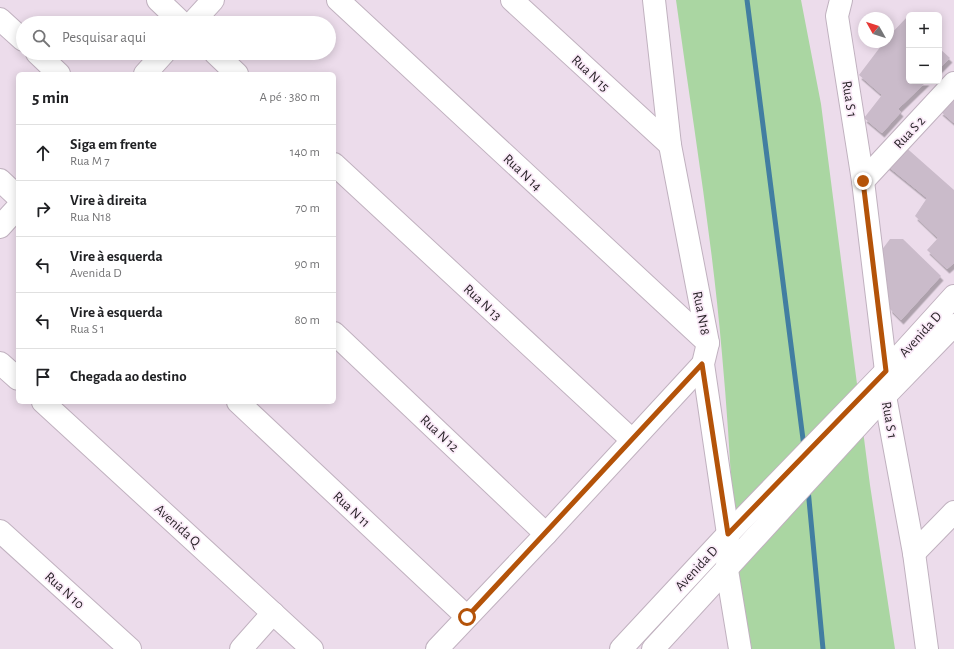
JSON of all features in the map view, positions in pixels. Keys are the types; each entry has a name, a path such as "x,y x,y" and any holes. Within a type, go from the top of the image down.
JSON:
{"street":[{"path":"158,0 175,16"},
{"path":"198,16 213,0"},
{"name":"Rua N 14","path":"338,0 708,343"},
{"name":"Rua N 15","path":"512,0 670,146"},
{"name":"Rua N18","path":"654,0 670,146 708,343 702,364 728,534 727,570 740,649"},
{"name":"Rua S 1","path":"841,0 837,16 863,181 886,371 886,396 914,553 927,649"},
{"path":"0,19 16,34"},
{"path":"44,60 57,72"},
{"path":"147,72 158,60"},
{"path":"222,60 235,72"},
{"name":"Rua S 2","path":"863,181 954,83"},
{"name":"Rua N 13","path":"336,166 632,440"},
{"path":"0,180 16,195"},
{"path":"0,227 16,209"},
{"name":"Avenida D","path":"653,649 727,570 802,472 886,371 954,296"},
{"name":"Avenida D","path":"621,649 728,534 802,472 886,396 954,325"},
{"name":"Rua N 12","path":"336,335 546,534"},
{"path":"0,363 16,377"},
{"path":"437,649 546,534 702,364"},
{"name":"Avenida Q","path":"45,404 312,649"},
{"name":"Rua N 11","path":"240,404 467,617"},
{"path":"914,553 954,512"},
{"name":"Rua N 10","path":"0,531 130,649"},
{"path":"241,649 273,613"}],"green space":[{"path":"676,0 801,0 821,104 870,485 895,649 738,649 730,465 718,310"}],"building":[{"path":"906,18 906,84 924,84 898,109 901,112 882,133 864,118 882,95 859,75 879,48 894,48 894,31"},
{"path":"942,51 950,58 942,66"},
{"path":"954,99 954,123 940,111"},
{"path":"902,144 954,190 954,263 947,269 927,250 938,238 915,216 927,198 885,164"},
{"path":"890,239 903,239 941,276 901,320 890,309 881,251"}],"waterway":[{"path":"747,0 804,447"},
{"path":"808,489 823,649"}],"route":[{"path":"467,617 546,534 702,364 728,534 804,453 886,371 863,181"}]}
